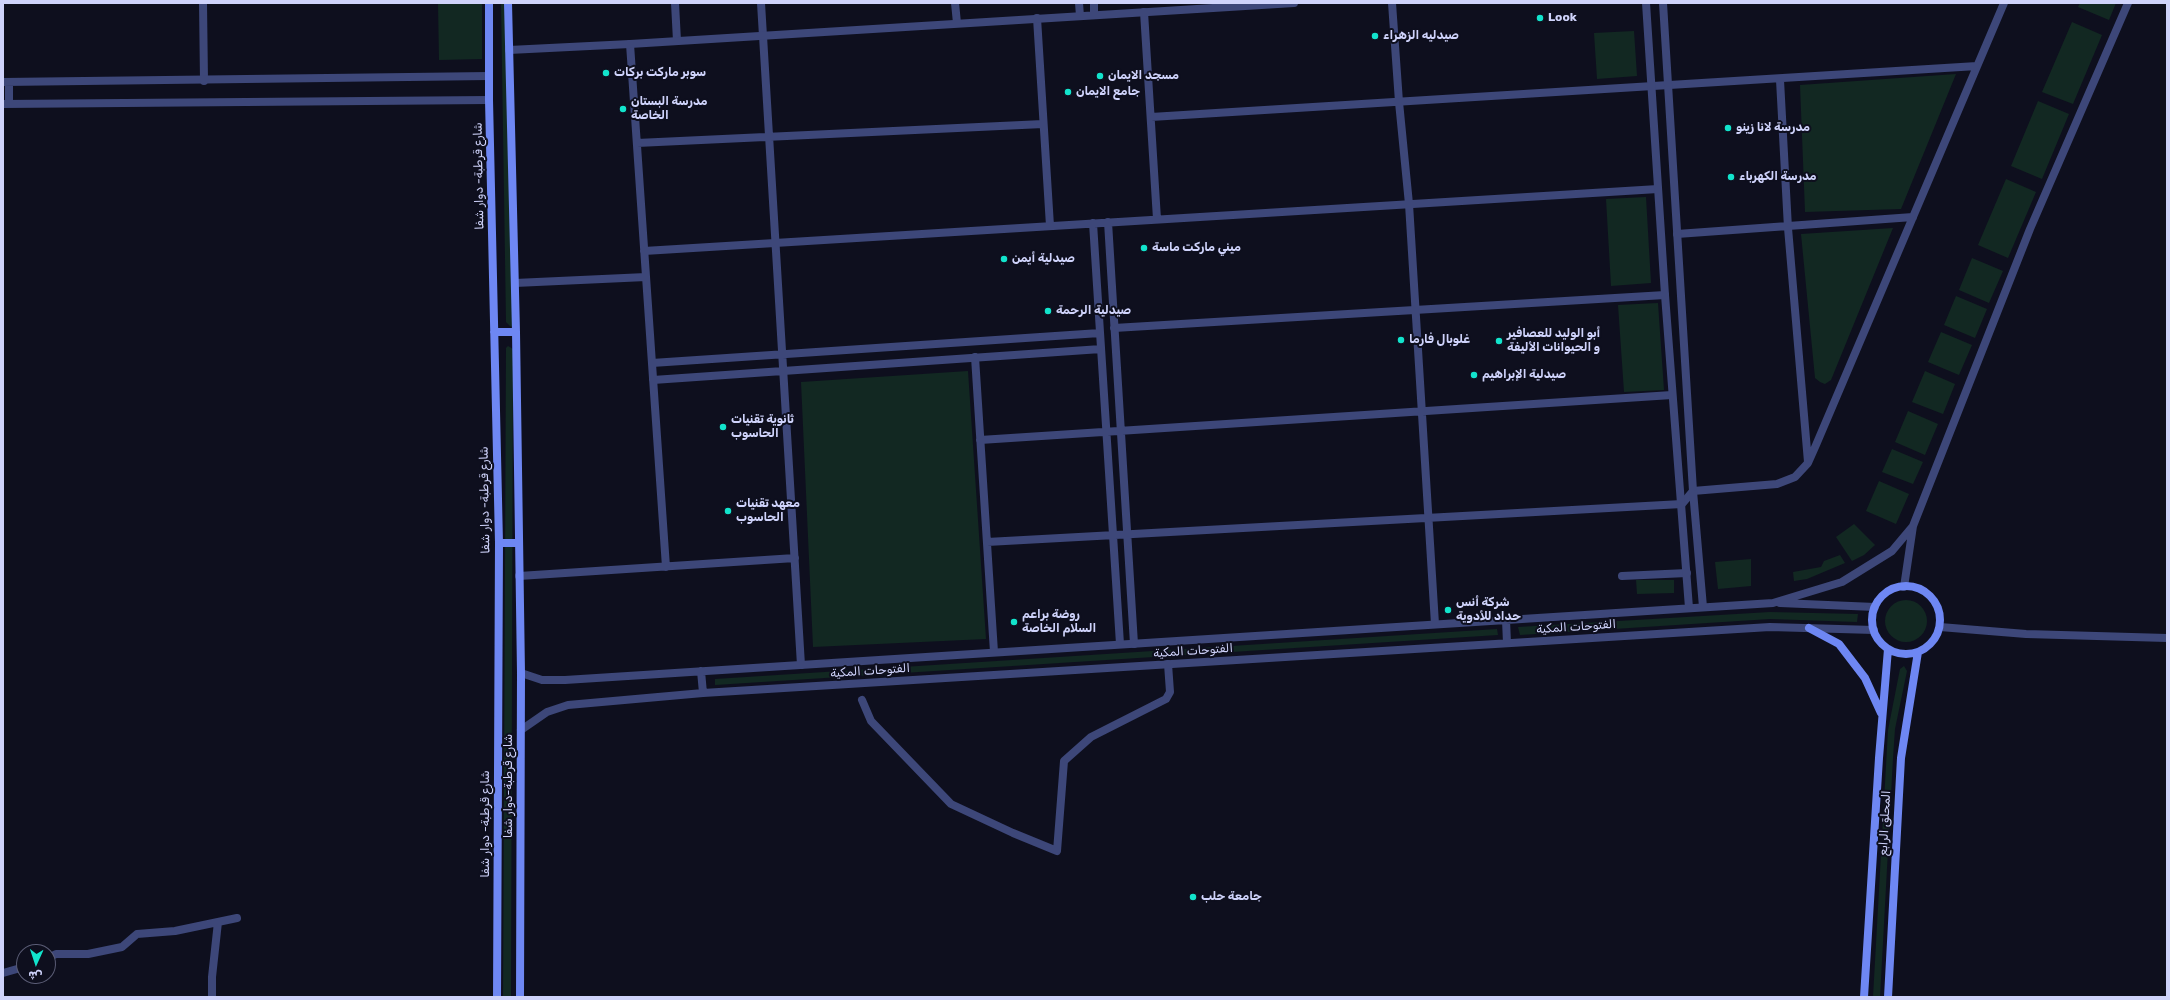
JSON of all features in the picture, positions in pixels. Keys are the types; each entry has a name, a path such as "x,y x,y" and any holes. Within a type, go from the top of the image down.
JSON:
{"main road":[{"name":"شارع قرطبة- دوار شفا","path":"489,3 489,100 499,543 497,997"},
{"name":"شارع قرطبة-دوار شفا","path":"508,3 516,332 521,673 520,997"},
{"path":"494,332 516,332"},
{"path":"499,543 518,543"},
{"path":"1913,587 1924,591 1935,602 1940,613 1940,627 1933,642 1918,652 1907,654 1888,649 1879,641 1874,630 1872,619 1879,599 1897,588 1904,588 1913,587"},
{"path":"1809,628 1839,644 1864,678 1882,714"},
{"path":"1864,997 1882,714 1888,649"},
{"name":"المحلق الرابع","path":"1888,997 1901,758 1918,652"}],"street":[{"path":"203,3 204,81"},
{"path":"675,3 677,41"},
{"path":"761,3 801,665"},
{"path":"956,3 957,23"},
{"path":"1079,3 1080,16"},
{"path":"1094,3 1094,15"},
{"path":"509,50 630,44 1144,12 1216,5 1294,3"},
{"path":"1392,3 1399,102 1409,204 1435,624"},
{"path":"1646,3 1672,395 1682,504 1689,608"},
{"path":"1663,3 1693,491 1703,607"},
{"path":"987,542 1682,504 1693,491 1777,484 1795,477 1808,463 2004,3"},
{"path":"1904,588 1913,526 2030,229 2128,3"},
{"path":"1144,12 1157,219"},
{"path":"1037,18 1050,226"},
{"path":"630,44 666,567"},
{"path":"1151,117 1667,84 1780,80 1978,66"},
{"path":"489,76 204,81 6,82 6,104 489,100"},
{"path":"1780,80 1788,228 1808,463"},
{"path":"637,143 1043,124"},
{"path":"644,251 1658,190"},
{"path":"1678,234 1788,228 1913,217"},
{"path":"1108,222 1134,644"},
{"path":"1093,223 1120,644"},
{"path":"515,283 646,277"},
{"path":"1114,328 1665,295"},
{"path":"652,363 1100,333"},
{"path":"653,380 1101,349"},
{"path":"975,357 994,652"},
{"path":"980,440 1672,395"},
{"path":"1773,603 1842,582 1892,551 1913,526"},
{"path":"519,576 795,558"},
{"path":"1622,576 1687,573"},
{"path":"521,673 542,680 557,681 1773,603 1875,607"},
{"path":"1506,620 1507,643"},
{"name":"الفتوحات المكية","path":"521,730 547,712 568,705 703,693 1770,627 1874,630"},
{"path":"1940,627 2026,634 2167,638"},
{"path":"862,700 871,721 950,804 1013,833 1057,851 1064,761 1091,737 1166,699 1170,692 1168,664"},
{"path":"701,671 703,693"},
{"path":"56,954 95,953 122,947 137,934 175,931 237,918"},
{"path":"212,997 212,977 218,922"},
{"path":"3,973 16,970"}],"green space":[{"path":"438,3 482,3 482,59 439,60"},
{"path":"501,3 509,3 514,322 511,327 506,322"},
{"path":"2080,3 2116,3 2109,20 2078,7"},
{"path":"2072,22 2102,35 2073,104 2042,92"},
{"path":"1634,31 1637,76 1597,79 1594,33"},
{"path":"1956,74 1901,209 1805,212 1800,85"},
{"path":"2038,101 2069,114 2042,179 2011,166"},
{"path":"2006,179 2036,192 2008,258 1978,245"},
{"path":"1646,197 1651,283 1611,286 1606,199"},
{"path":"1893,228 1831,380 1825,384 1820,382 1815,378 1801,234"},
{"path":"1972,258 2003,271 1989,303 1959,290"},
{"path":"1956,296 1987,309 1975,338 1944,325"},
{"path":"1658,303 1664,390 1624,392 1618,305"},
{"path":"1941,332 1972,345 1959,375 1928,362"},
{"path":"508,346 513,349 511,997 503,997 506,348"},
{"path":"968,371 986,639 813,647 801,382"},
{"path":"1925,371 1955,384 1943,414 1912,402"},
{"path":"1908,411 1938,424 1925,455 1895,442"},
{"path":"1892,449 1923,462 1913,484 1882,472"},
{"path":"1879,481 1909,494 1896,524 1866,511"},
{"path":"1854,524 1875,545 1864,555 1852,561 1836,537"},
{"path":"1840,555 1845,563 1807,579 1794,581 1793,572 1821,567 1824,561"},
{"path":"1751,559 1751,586 1718,589 1715,562"},
{"path":"1636,580 1674,580 1674,593 1637,594"},
{"path":"1906,600 1921,606 1927,621 1921,636 1906,642 1891,636 1885,621 1891,606"},
{"path":"1770,612 1858,614 1857,622 1770,619 1520,635 1518,627"},
{"path":"1497,629 1498,635 715,685 715,679"},
{"path":"1904,666 1907,671 1895,729 1880,997 1873,997 1888,730 1900,669"}],"place":[{"name":"Look","path":"1540,18"},
{"name":"صيدليه الزهراء","path":"1375,36"},
{"name":"سوبر ماركت بركات","path":"606,73"},
{"name":"مسجد الايمان","path":"1100,76"},
{"name":"جامع الايمان","path":"1068,92"},
{"name":"مدرسة البستان الخاصة","path":"623,109"},
{"name":"مدرسة لانا زينو","path":"1728,128"},
{"name":"مدرسة الكهرباء","path":"1731,177"},
{"name":"ميني ماركت ماسة","path":"1144,248"},
{"name":"صيدلية أيمن","path":"1004,259"},
{"name":"صيدلية الرحمة","path":"1048,311"},
{"name":"غلوبال فارما","path":"1401,340"},
{"name":"أبو الوليد للعصافير و الحيوانات الأليفة","path":"1499,341"},
{"name":"صيدلية الإبراهيم","path":"1474,375"},
{"name":"ثانوية تقنيات الحاسوب","path":"723,427"},
{"name":"معهد تقنيات الحاسوب","path":"728,511"},
{"name":"شركة أنس حداد للأدوية","path":"1448,610"},
{"name":"روضة براعم السلام الخاصة","path":"1014,622"},
{"name":"جامعة حلب","path":"1193,897"}]}
